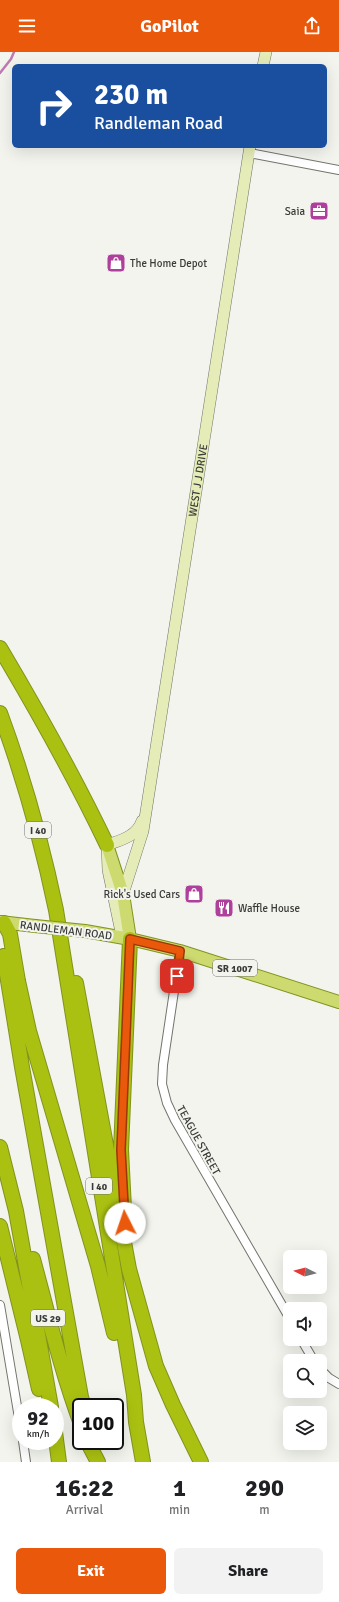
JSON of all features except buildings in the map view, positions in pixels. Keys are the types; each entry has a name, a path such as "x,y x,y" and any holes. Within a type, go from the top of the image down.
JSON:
{"highway":[{"path":"0,648 91,812 107,845"},
{"name":"I 40","path":"0,713 28,796 47,865 134,1395 136,1422 143,1462"},
{"path":"2,922 1,934 9,990 82,1398"},
{"path":"2,922 10,934 29,1031 98,1266 128,1396 136,1422"},
{"path":"126,938 121,1150 128,1269"},
{"path":"62,950 75,979 128,1269 156,1366 173,1405 202,1462"},
{"path":"0,1147 16,1211 49,1398"},
{"name":"US 29","path":"16,1211 33,1256 56,1348 72,1400"},
{"path":"0,1226 41,1398"},
{"path":"52,1450 55,1462"},
{"path":"57,1450 59,1462"},
{"path":"92,1450 98,1462"},
{"path":"96,1450 98,1462"}],"main road":[{"name":"WEST J J DRIVE","path":"107,845 123,894 126,938"},
{"name":"RANDLEMAN ROAD","path":"2,922 85,931 126,938 180,951 339,1002"}],"street":[{"path":"263,64 266,52"},
{"path":"250,149 339,170"},
{"name":"WEST J J DRIVE","path":"123,894 141,838 250,149"},
{"name":"WEST J J DRIVE","path":"107,845 134,833 140,825 144,815"},
{"path":"107,845 108,870 126,938"},
{"name":"TEAGUE STREET","path":"180,951 163,1065 162,1084 167,1103 188,1144 283,1308"},
{"path":"0,1305 16,1398"},
{"path":"327,1376 339,1384"},
{"path":"24,1450 26,1462"}],"waterway":[{"path":"0,73 11,59 14,52"}],"place":[{"name":"Saia","path":"319,211"},
{"name":"The Home Depot","path":"116,263"},
{"name":"Rick's Used Cars","path":"194,894"},
{"name":"Waffle House","path":"224,908"}],"route":[{"path":"125,1223 121,1150 130,939 180,951 177,976"}]}
